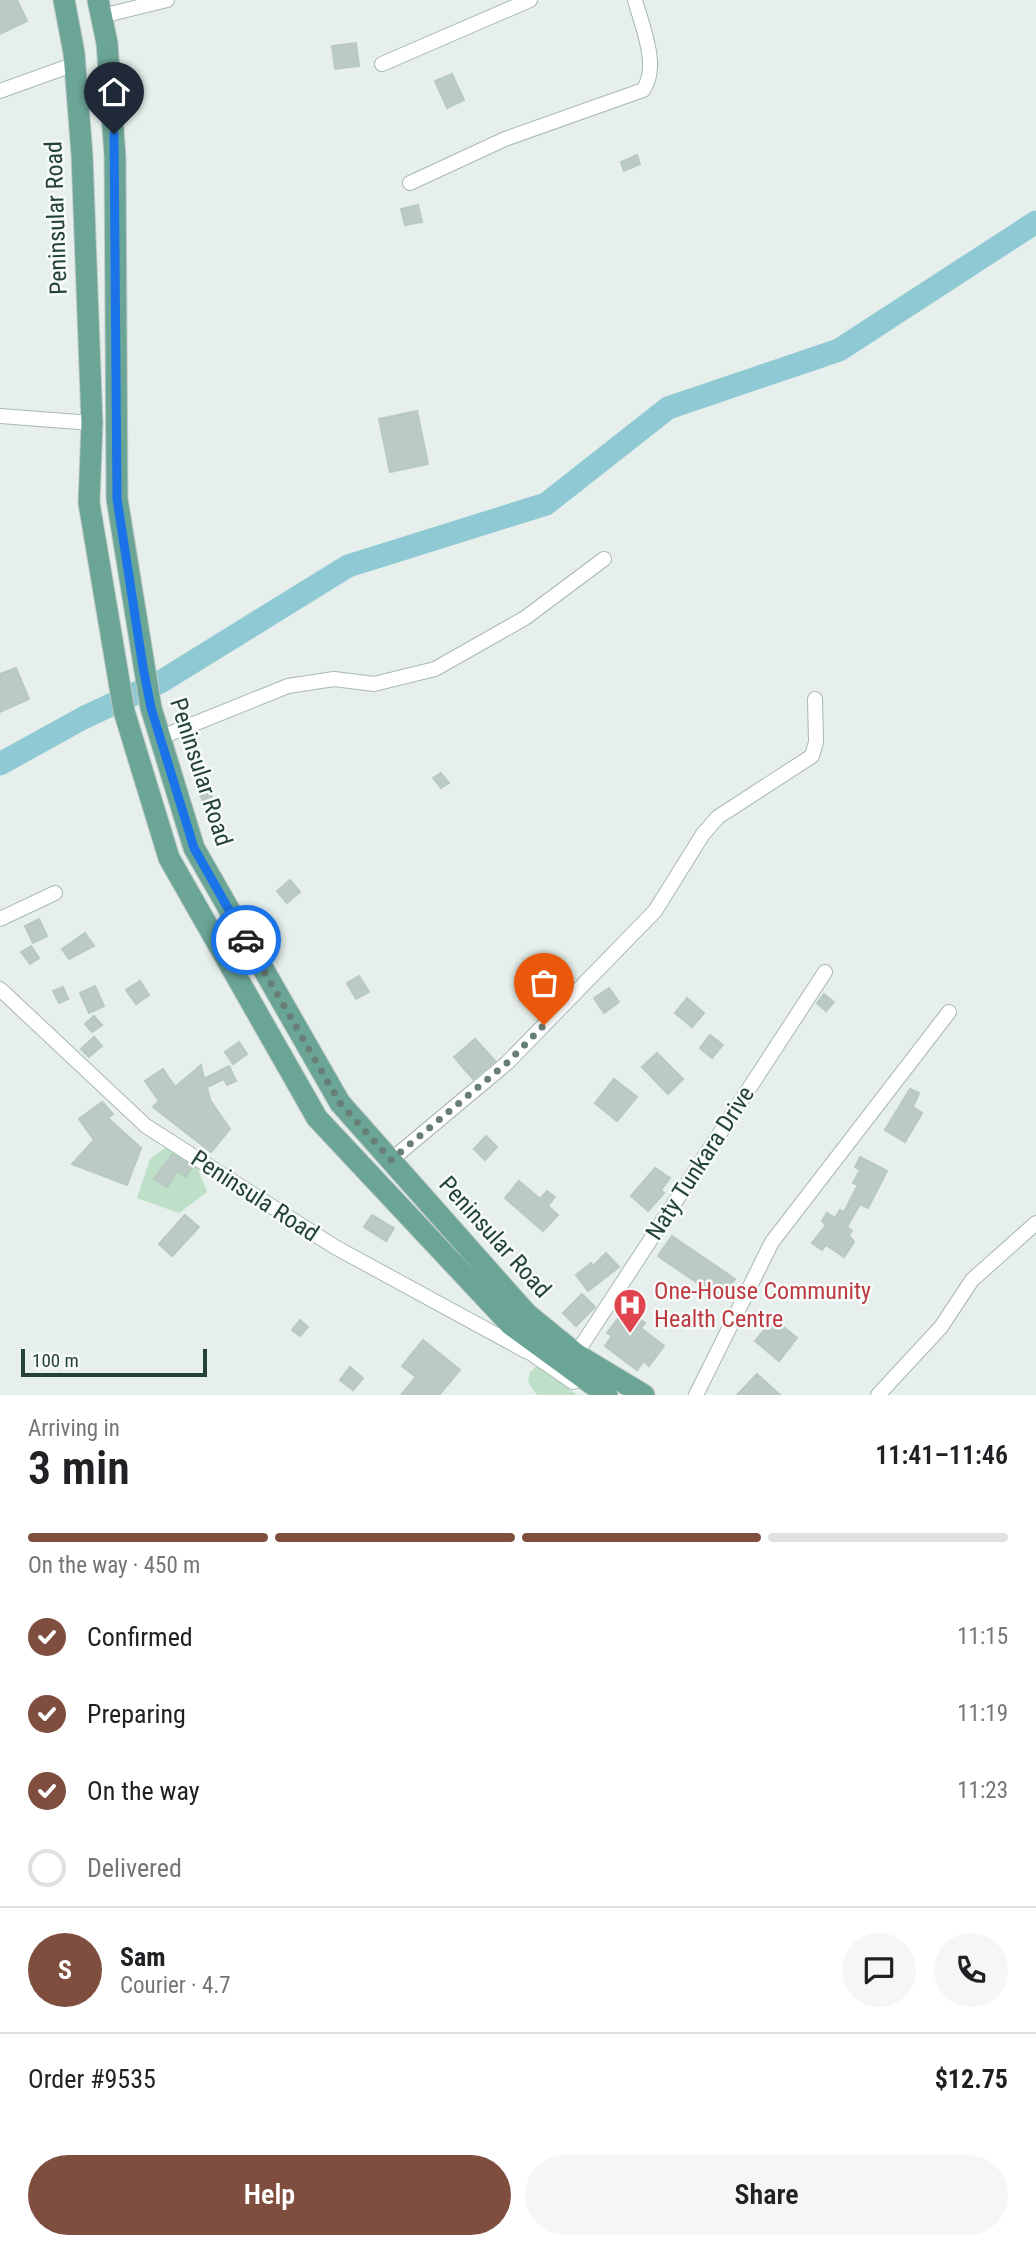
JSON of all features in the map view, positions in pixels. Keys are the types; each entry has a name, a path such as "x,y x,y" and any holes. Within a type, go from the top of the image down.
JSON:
{"main road":[{"name":"Peninsular Road","path":"65,0 75,64 92,423 89,503 124,712 169,858 317,1118 535,1351 607,1395"},
{"name":"Peninsular Road","path":"100,8 115,157 117,499 151,708 194,848 340,1103 527,1314 576,1354 644,1395"}],"street":[{"path":"100,8 167,0"},
{"path":"382,64 530,0"},
{"path":"410,183 505,139 643,90 650,80 649,58 635,0"},
{"path":"0,91 75,64"},
{"path":"0,416 92,423"},
{"path":"159,738 288,686 323,679 374,684 435,669 526,618 604,559"},
{"path":"391,1160 507,1063 654,911 703,834 718,817 812,756 816,741 815,698"},
{"path":"0,919 55,893"},
{"name":"Naty Tunkara Drive","path":"576,1354 825,972"},
{"name":"Peninsula Road","path":"0,990 80,1061 146,1126 335,1247 535,1351 592,1395"},
{"path":"696,1395 772,1242 949,1013"},
{"path":"878,1395 941,1327 972,1280 1036,1223"}],"green space":[{"path":"165,1148 196,1164 207,1192 179,1213 137,1198 150,1159"},
{"path":"538,1365 577,1395 537,1395 528,1382 530,1372"}],"building":[{"path":"0,0 17,0 27,21 0,34"},
{"path":"356,43 359,66 335,69 332,46"},
{"path":"452,74 464,100 447,108 435,81"},
{"path":"637,155 640,164 624,171 621,162"},
{"path":"418,205 422,222 405,225 401,209"},
{"path":"417,411 428,464 390,472 379,419"},
{"path":"16,668 29,699 0,712 0,674"},
{"path":"441,773 449,783 441,788 433,778"},
{"path":"206,783 213,799 204,803 196,787"},
{"path":"290,880 300,892 287,903 277,891"},
{"path":"39,919 47,936 33,943 25,926"},
{"path":"85,933 94,946 69,959 62,949"},
{"path":"31,946 39,958 30,964 21,952"},
{"path":"359,976 369,992 356,999 347,983"},
{"path":"140,981 149,995 136,1004 126,990"},
{"path":"95,986 104,1006 89,1013 80,993"},
{"path":"63,987 68,999 59,1003 53,991"},
{"path":"609,988 619,1002 604,1013 594,998"},
{"path":"824,994 834,1002 826,1011 817,1003"},
{"path":"687,998 704,1013 692,1027 675,1013"},
{"path":"94,1016 102,1025 92,1032 85,1024"},
{"path":"710,1035 723,1045 712,1058 700,1048"},
{"path":"94,1037 102,1046 89,1057 81,1049"},
{"path":"475,1039 495,1061 473,1079 454,1057"},
{"path":"239,1042 247,1054 233,1064 225,1052"},
{"path":"657,1053 683,1079 668,1094 642,1067"},
{"path":"201,1065 204,1079 229,1066 236,1081 227,1085 224,1079 207,1087 210,1100 230,1129 211,1152 153,1107 159,1101 145,1081 163,1069 175,1087"},
{"path":"614,1079 637,1097 617,1121 595,1103"},
{"path":"910,1089 919,1093 913,1107 922,1113 905,1142 885,1130"},
{"path":"102,1102 113,1114 108,1118 141,1148 127,1185 72,1164 94,1140 79,1119"},
{"path":"486,1136 497,1147 485,1160 474,1149"},
{"path":"172,1154 192,1167 186,1177 177,1171 167,1187 154,1179"},
{"path":"860,1157 887,1171 868,1208 860,1204 847,1227 852,1231 849,1235 854,1242 844,1257 826,1245 822,1250 812,1243 826,1225 822,1221 827,1213 835,1218 840,1210 844,1212 858,1185 853,1183 860,1170 855,1167"},
{"path":"655,1168 670,1178 661,1190 664,1193 648,1211 631,1196"},
{"path":"519,1181 540,1199 547,1191 555,1197 548,1206 558,1215 543,1231 505,1198"},
{"path":"185,1215 199,1227 172,1256 159,1244"},
{"path":"372,1215 394,1228 386,1241 364,1227"},
{"name":"One-House Community Health Centre","path":"672,1236 735,1279 721,1299 658,1256"},
{"path":"606,1253 619,1267 588,1291 576,1275 591,1263 593,1266"},
{"path":"582,1294 595,1307 576,1326 563,1313"},
{"name":"One-House Community Health Centre","path":"631,1302 643,1312 638,1318 645,1323 641,1328 664,1346 649,1366 644,1361 637,1370 605,1346 612,1336 607,1333"},
{"path":"774,1319 797,1338 779,1361 755,1341"},
{"path":"300,1320 308,1327 300,1336 292,1330"},
{"path":"423,1340 460,1370 439,1395 401,1395 416,1377 402,1366"},
{"path":"350,1367 363,1378 353,1390 340,1380"},
{"path":"757,1374 780,1395 737,1395"}],"waterway":[{"path":"0,764 83,718 162,681 348,566 546,504 668,408 839,350 1036,222"}],"way so far":[{"path":"246,940 340,1103 391,1160 479,1088 544,1025"}],"place":[{"name":"One-House Community Health Centre","path":"630,1335"}],"route":[{"path":"114,134 117,499 143,667 159,738 194,848 246,940"}]}
